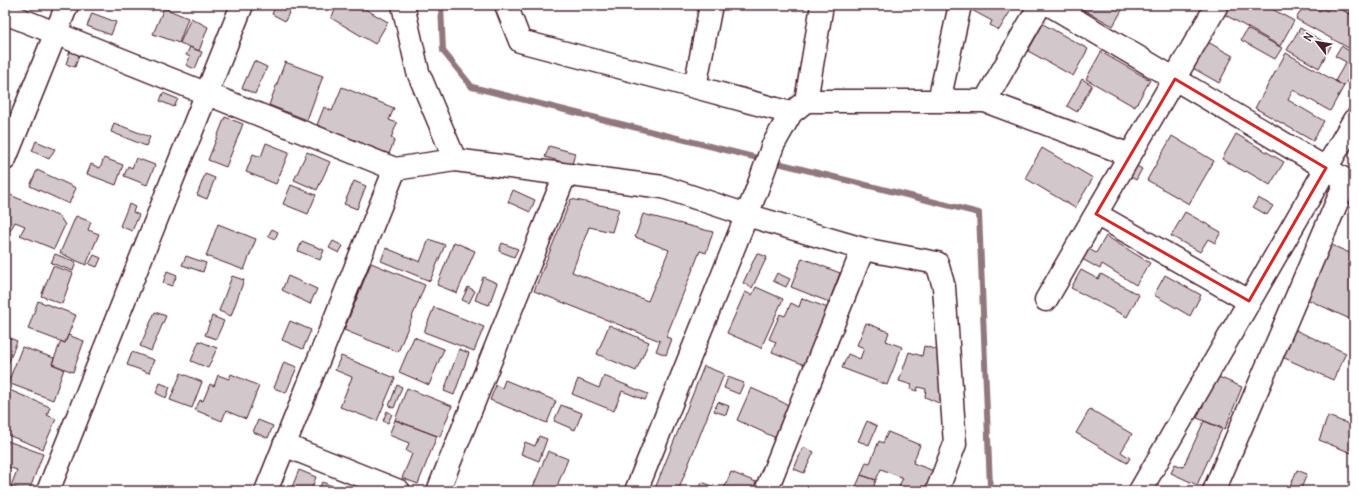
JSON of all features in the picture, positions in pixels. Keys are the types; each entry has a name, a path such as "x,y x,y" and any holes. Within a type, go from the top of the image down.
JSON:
{"street":[{"path":"5,159 67,5"},
{"path":"48,491 242,5"},
{"path":"403,5 418,72 455,160"},
{"path":"506,5 520,41 695,87 798,107 939,101 985,101 1130,155"},
{"path":"695,87 711,5"},
{"path":"636,491 747,215 773,145 798,107 822,5"},
{"path":"939,101 960,5"},
{"path":"985,101 1040,5"},
{"path":"1050,5 1350,183 1214,491"},
{"path":"1046,300 1217,5"},
{"path":"5,13 395,169 455,160 663,187 747,215 862,249 937,263 944,287 955,444 937,491"},
{"path":"1140,491 1354,120"},
{"path":"266,491 395,169"},
{"path":"438,491 565,175"},
{"path":"1096,214 1249,301"},
{"path":"766,491 862,249"},
{"path":"284,445 399,491"}],"highlighted area":[{"path":"1175,79 1326,168 1249,301 1096,214"}],"building":[{"path":"142,5 154,5 152,11 141,8"},
{"path":"276,5 284,5 291,9 285,21 272,14"},
{"path":"338,5 358,5 388,22 375,44 331,18"},
{"path":"967,5 1014,5 999,30 990,25 992,21 966,7"},
{"path":"1075,5 1125,5 1113,26"},
{"path":"1226,5 1265,5 1294,21 1280,46 1222,13"},
{"path":"1304,5 1310,5 1320,11 1322,8 1327,11 1331,5 1333,5 1354,16 1354,51 1296,19"},
{"path":"1333,5 1354,5 1354,16"},
{"path":"164,8 188,18 179,43 153,34"},
{"path":"92,13 116,22 111,35 87,26"},
{"path":"191,18 208,27 199,51 180,43"},
{"path":"1043,24 1088,49 1073,76 1028,51"},
{"path":"1300,28 1331,46 1319,68 1287,50"},
{"path":"1247,29 1282,48 1275,59 1241,40"},
{"path":"1206,41 1233,56 1219,83 1191,67"},
{"path":"1341,46 1354,54 1354,70 1344,86 1335,81 1346,62 1335,56"},
{"path":"190,47 202,52 195,69 186,65 190,57 186,55"},
{"path":"70,51 79,55 75,67 66,64"},
{"path":"1101,52 1150,80 1135,107 1086,79"},
{"path":"1286,53 1344,86 1330,111 1293,90 1288,100 1324,121 1313,141 1255,108"},
{"path":"254,61 267,67 255,94 242,88"},
{"path":"285,62 323,76 307,120 269,105"},
{"path":"1082,79 1092,85 1077,112 1067,106"},
{"path":"342,87 394,108 389,120 397,123 391,138 395,139 389,154 317,125 324,107 332,111"},
{"path":"163,93 178,99 174,107 160,101"},
{"path":"225,117 243,124 226,167 208,160"},
{"path":"114,123 150,137 146,146 111,132"},
{"path":"1236,134 1284,162 1270,185 1222,159"},
{"path":"1172,136 1214,161 1189,204 1147,180"},
{"path":"36,141 55,149 49,159 32,151"},
{"path":"266,143 289,152 276,184 246,172 253,154 261,157"},
{"path":"549,146 575,153 572,165 545,157"},
{"path":"1042,148 1093,178 1075,208 1025,178"},
{"path":"307,152 330,162 317,190 294,180"},
{"path":"104,158 123,165 116,185 87,174 91,164 100,168"},
{"path":"136,158 155,165 147,185 124,176 128,166 132,168"},
{"path":"1135,165 1142,169 1136,180 1129,176"},
{"path":"37,170 76,188 69,204 30,186"},
{"path":"205,174 215,178 207,199 197,195"},
{"path":"354,181 366,186 357,209 344,204"},
{"path":"291,185 316,195 308,214 283,204"},
{"path":"513,190 535,200 530,212 508,202"},
{"path":"6,193 60,217 65,225 54,249 20,235 25,226 15,222 10,231 5,229"},
{"path":"1258,198 1273,206 1267,215 1253,207"},
{"path":"571,199 619,209 612,232 589,227 572,272 648,301 669,250 635,237 643,214 713,232 706,253 700,251 666,337 672,339 666,355 656,351 660,341 534,291"},
{"path":"129,204 135,207 133,212 139,215 132,231 120,226"},
{"path":"1185,212 1221,232 1215,243 1208,239 1200,252 1171,236"},
{"path":"76,216 91,222 88,230 99,234 86,265 60,253"},
{"path":"218,224 256,239 244,270 206,256"},
{"path":"272,229 278,232 275,239 268,236"},
{"path":"1106,236 1150,263 1136,285 1102,264 1100,269 1082,259 1089,249 1096,253"},
{"path":"429,239 445,245 430,281 381,261 386,248 420,262"},
{"path":"302,241 324,250 320,260 298,251"},
{"path":"333,241 343,246 339,253 329,248"},
{"path":"1323,241 1354,255 1354,321 1298,295"},
{"path":"454,242 475,251 457,293 437,285"},
{"path":"502,243 518,249 514,257 499,251"},
{"path":"757,253 767,257 752,288 743,283"},
{"path":"55,254 76,262 73,271 51,263"},
{"path":"94,255 101,258 97,267 89,264"},
{"path":"186,256 206,263 203,272 182,265"},
{"path":"802,258 840,273 829,302 791,287"},
{"path":"371,263 425,285 398,352 344,330"},
{"path":"53,266 73,273 62,304 41,296"},
{"path":"1081,270 1098,279 1101,274 1139,295 1127,317 1071,288"},
{"path":"167,271 177,275 172,286 163,283"},
{"path":"777,273 790,279 786,287 773,281"},
{"path":"1165,275 1201,295 1190,316 1154,295"},
{"path":"232,276 244,280 231,316 219,311"},
{"path":"288,276 317,289 310,304 282,290"},
{"path":"483,277 497,283 489,305 475,300"},
{"path":"468,287 475,291 469,303 462,300"},
{"path":"756,287 783,299 761,348 727,333 745,292 752,295"},
{"path":"802,298 833,310 810,367 772,352 776,342 769,339 780,314 785,316 791,303 799,307"},
{"path":"38,301 76,315 65,343 28,329"},
{"path":"434,307 484,327 474,351 424,332"},
{"path":"155,312 166,316 151,351 140,346"},
{"path":"212,316 224,321 216,339 205,335"},
{"path":"290,321 311,330 303,349 282,340"},
{"path":"866,323 889,332 886,341 902,347 887,385 842,368 848,354 860,359 864,348 857,345"},
{"path":"609,325 649,342 636,371 597,354"},
{"path":"1293,329 1346,353 1333,380 1280,356"},
{"path":"68,335 84,341 73,372 52,364 61,341 65,343"},
{"path":"5,336 17,341 5,372"},
{"path":"414,337 444,349 429,385 399,372"},
{"path":"199,341 217,348 208,368 191,361"},
{"path":"924,346 942,351 941,404 925,397 926,389 918,387 917,391 910,389 912,385 899,381 909,352 922,356"},
{"path":"22,347 54,358 52,364 64,369 53,400 8,383"},
{"path":"459,349 469,353 454,395 444,391"},
{"path":"132,352 154,360 149,373 127,365"},
{"path":"341,356 395,378 377,421 340,407 352,377 335,370"},
{"path":"284,362 297,367 286,393 274,388"},
{"path":"704,366 724,374 678,491 654,491"},
{"path":"181,373 202,382 192,408 170,400"},
{"path":"231,374 259,386 246,419 226,411 222,421 195,410 200,400 203,401 210,384 214,386 218,375 229,379"},
{"path":"1214,375 1242,387 1225,429 1197,418"},
{"path":"604,376 648,394 645,400 622,391 614,411 572,394 578,379 599,388"},
{"path":"728,377 744,383 739,394 724,388"},
{"path":"505,380 556,401 547,423 490,400 496,385 502,388"},
{"path":"160,383 170,387 166,398 156,393"},
{"path":"397,385 402,387 394,408 389,406"},
{"path":"407,388 452,406 440,437 395,420"},
{"path":"751,388 793,407 778,439 737,420"},
{"path":"7,389 50,407 47,415 56,419 43,449 5,434 5,393"},
{"path":"718,402 729,406 726,415 714,411"},
{"path":"561,405 582,413 575,430 554,421"},
{"path":"1090,409 1132,434 1121,452 1130,458 1127,463 1076,433"},
{"path":"387,411 392,414 388,423 383,421"},
{"path":"1328,416 1354,426 1354,454 1319,440"},
{"path":"258,420 273,426 268,438 253,432"},
{"path":"395,420 437,436 418,484 402,478 412,454 406,451 409,443 389,435"},
{"path":"867,421 877,426 869,445 858,441"},
{"path":"1204,421 1222,429 1197,485 1171,473 1175,464 1183,467"},
{"path":"888,432 920,445 913,463 934,471 926,491 911,491 899,486 903,478 881,469 876,480 861,475 866,462 870,463 879,441 883,443"},
{"path":"539,436 547,439 539,461 521,454 525,442 535,446"},
{"path":"5,440 43,454 29,491 24,491 11,486 17,470 5,466"},
{"path":"803,447 814,452 804,473 794,469"},
{"path":"548,451 568,459 555,491 544,491 533,487"},
{"path":"299,470 316,477 311,491 303,491 292,487"},
{"path":"1297,470 1307,474 1300,491 1288,491"},
{"path":"731,472 756,482 752,491 723,491"},
{"path":"861,475 876,480 872,491 854,491"},
{"path":"322,482 345,491 318,491"},
{"path":"702,482 712,486 710,491 699,491"}],"waterway":[{"path":"441,5 443,51 472,87 979,213 990,487 992,491"}]}
